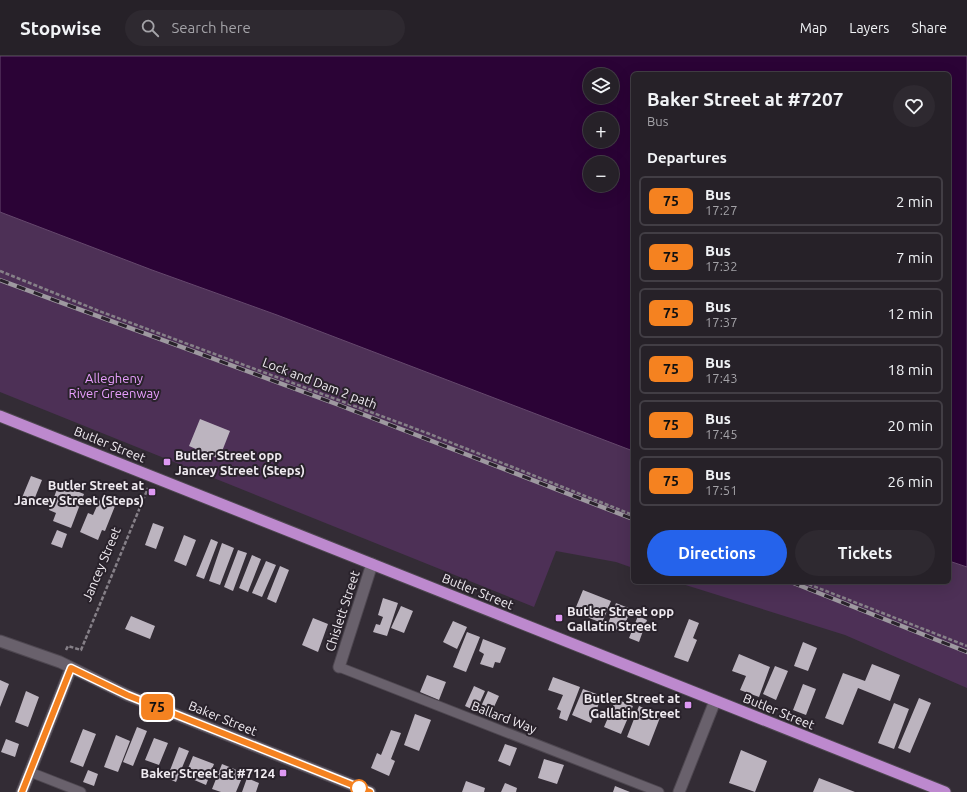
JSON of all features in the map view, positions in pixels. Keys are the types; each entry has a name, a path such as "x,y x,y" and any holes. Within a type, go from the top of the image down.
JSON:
{"highway":[{"name":"Butler Street","path":"0,416 945,792"}],"street":[{"name":"Chislett Street","path":"339,667 372,564"},
{"name":"Baker Street","path":"0,641 71,668 127,695 370,792"},
{"path":"22,792 71,668"},
{"path":"680,792 715,701"}],"lane":[{"name":"Ballard Way","path":"339,667 659,792"},
{"path":"30,772 81,792"}],"path":[{"name":"Lock and Dam 2 path","path":"0,271 100,311 427,433 631,514"},
{"name":"Jancey Street","path":"68,646 80,650 153,476"},
{"path":"809,584 967,646"}],"green space":[{"name":"Allegheny River Greenway","path":"0,212 152,270 277,315 631,450 631,567 616,562 556,551 534,607 0,392"},
{"path":"951,562 967,567 967,688 845,635 682,584 951,584"}],"shaded area":[{"path":"0,56 967,56 967,567 951,562 951,72 631,72 631,450 277,315 152,270 0,212"}],"building":[{"path":"200,419 230,431 219,459 189,446"},
{"path":"31,476 42,480 32,505 21,500"},
{"path":"59,484 84,494 71,528 53,521 56,513 49,510"},
{"path":"100,499 115,506 105,531 102,530 98,540 80,532 88,513 93,515"},
{"path":"153,523 164,527 156,549 145,545"},
{"path":"57,530 67,534 62,548 51,544"},
{"path":"184,535 196,540 186,566 174,561"},
{"path":"211,539 218,542 204,579 196,576"},
{"path":"222,543 234,548 220,585 209,581"},
{"path":"238,550 247,553 233,591 224,587"},
{"path":"252,555 261,559 248,592 239,588"},
{"path":"266,561 276,565 262,597 252,593"},
{"path":"280,566 289,570 276,603 267,599"},
{"path":"583,590 611,601 602,623 574,612"},
{"path":"383,598 398,603 387,636 373,632 376,624 380,625 383,617 378,615"},
{"path":"616,603 631,609 622,632 607,626"},
{"path":"401,606 413,611 404,633 391,628"},
{"path":"131,616 155,626 150,639 125,629"},
{"path":"638,616 647,620 639,642 629,638"},
{"path":"313,618 328,624 318,652 302,645"},
{"path":"689,619 699,623 693,638 697,640 688,662 674,657"},
{"path":"453,621 467,627 457,649 443,642"},
{"path":"467,632 480,637 466,672 453,667"},
{"path":"483,639 506,648 500,663 495,662 493,668 480,664 484,654 479,651"},
{"path":"803,642 817,648 808,671 794,666"},
{"path":"739,654 770,667 759,697 740,690 746,676 732,671"},
{"path":"872,664 900,675 890,701 858,688 843,725 825,718 843,673 865,681"},
{"path":"775,666 788,671 776,700 763,694"},
{"path":"427,675 446,682 439,700 420,692"},
{"path":"553,677 580,687 567,721 559,718 561,711 557,709 563,695 548,690"},
{"path":"0,680 9,684 0,707"},
{"path":"803,684 816,689 806,715 793,710"},
{"path":"474,686 485,691 476,711 465,706"},
{"path":"583,689 602,696 591,723 572,715"},
{"path":"26,691 39,697 28,727 15,722"},
{"path":"488,691 499,696 489,718 478,713"},
{"path":"919,698 931,703 910,753 898,748"},
{"path":"616,699 633,706 621,734 604,727"},
{"path":"894,703 909,709 894,749 878,743"},
{"path":"639,706 661,715 649,746 627,737"},
{"path":"415,714 431,720 419,751 404,745"},
{"path":"137,727 147,731 133,766 123,762"},
{"path":"83,729 96,734 83,767 70,762"},
{"path":"391,730 401,733 391,759 395,761 389,776 371,768 377,753 381,755"},
{"path":"116,735 130,741 118,772 104,767"},
{"path":"154,738 168,743 159,765 145,760"},
{"path":"6,739 19,744 15,757 1,752"},
{"path":"505,744 517,748 510,766 498,761"},
{"path":"179,747 189,751 176,782 167,778"},
{"path":"741,750 767,761 755,792 729,783"},
{"path":"193,756 214,764 206,785 185,776"},
{"path":"544,759 564,765 557,784 538,778"},
{"path":"222,764 244,773 236,792 221,792 212,789"},
{"path":"88,770 98,774 94,786 83,782"},
{"path":"247,778 259,783 256,792 242,792"},
{"path":"819,778 855,792 813,792"},
{"path":"466,781 485,788 484,792 462,792"},
{"path":"505,783 517,788 516,792 501,792"},
{"path":"615,786 630,792 613,792"}],"railway":[{"path":"0,280 339,405 631,518"},
{"path":"796,584 967,652"}],"bus line":[{"name":"75","path":"22,792 71,668 127,695 370,792"}],"place":[{"name":"Butler Street opp Jancey Street (Steps)","path":"167,462"},
{"name":"Butler Street at Jancey Street (Steps)","path":"152,492"},
{"name":"Butler Street opp Gallatin Street","path":"559,618"},
{"name":"Butler Street at Gallatin Street","path":"688,705"},
{"name":"Baker Street at #7124","path":"283,773"}]}
